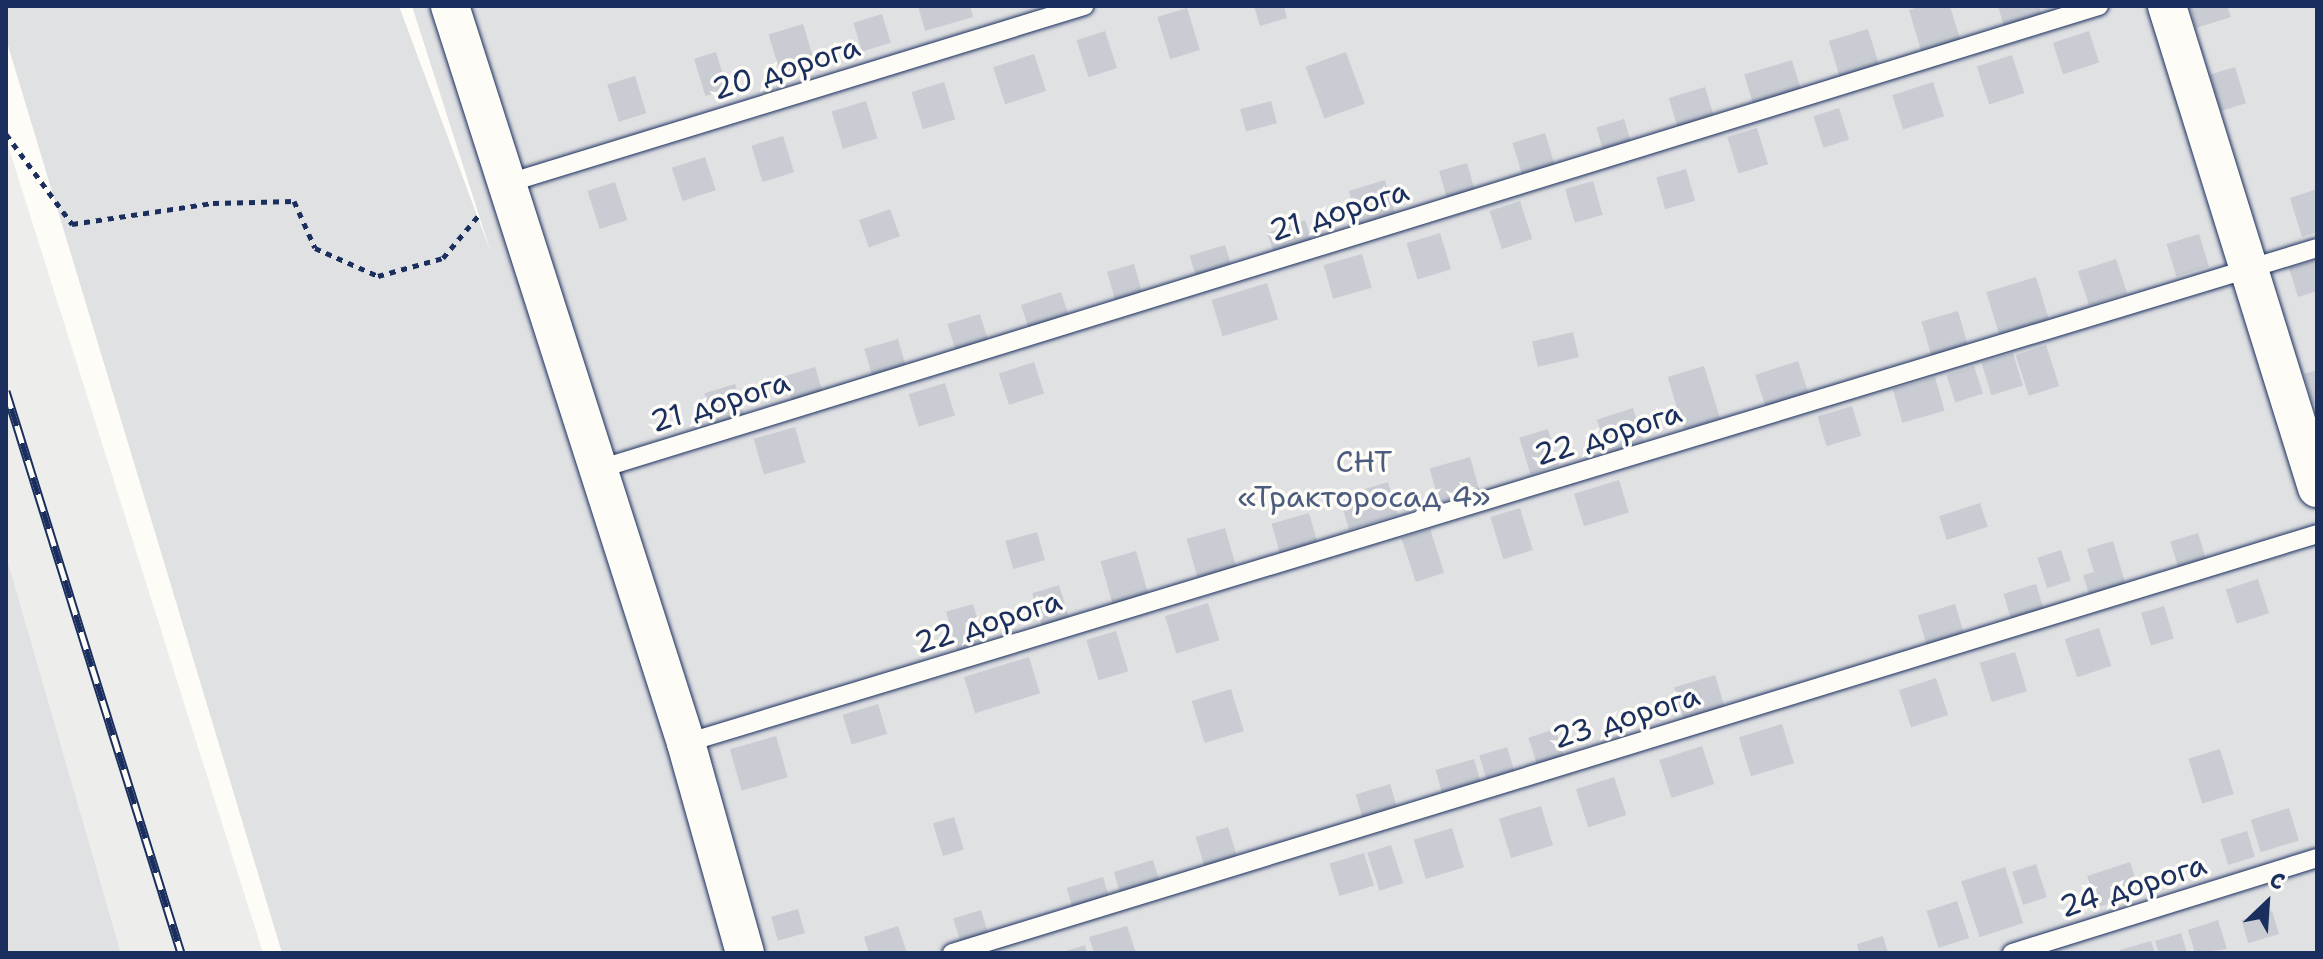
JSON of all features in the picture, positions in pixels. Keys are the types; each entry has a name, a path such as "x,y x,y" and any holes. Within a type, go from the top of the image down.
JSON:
{"street":[{"path":"450,6 596,470 686,743 745,953"},
{"path":"2167,6 2317,488"}],"lane":[{"name":"20 дорога","path":"505,184 1084,6"},
{"name":"21 дорога","path":"596,470 2099,6"},
{"name":"22 дорога","path":"686,743 2317,248"},
{"name":"23 дорога","path":"952,953 2317,534"},
{"name":"24 дорога","path":"2012,953 2317,858"}],"path":[{"path":"6,134 72,224 213,203 294,201 315,248 378,276 443,258 505,184"}],"shaded area":[{"path":"6,139 263,953 121,953 6,555"}],"green space":[{"name":"СНТ «Тракторосад 4»","path":"6,6 399,6 491,253 412,6 2317,6 2317,953 282,953 6,39"},
{"path":"6,555 121,953 6,953"}],"building":[{"path":"918,6 970,6 973,17 925,31"},
{"path":"1254,6 1284,6 1287,18 1260,26"},
{"path":"1921,6 1950,6 1961,42 1922,54 1909,10"},
{"path":"1998,6 2039,6 2043,18 2005,30"},
{"path":"2190,6 2227,6 2231,17 2196,28"},
{"path":"1187,8 1200,50 1170,59 1157,17"},
{"path":"882,14 891,43 862,51 853,23"},
{"path":"803,24 815,63 781,74 769,35"},
{"path":"1868,29 1880,69 1841,81 1829,41"},
{"path":"1105,31 1117,68 1089,77 1076,40"},
{"path":"2089,31 2099,62 2063,74 2053,43"},
{"path":"716,52 727,89 705,96 694,59"},
{"path":"1346,52 1365,104 1324,118 1306,67"},
{"path":"1034,54 1046,91 1005,104 993,67"},
{"path":"2012,55 2024,93 1989,104 1977,66"},
{"path":"1792,60 1803,95 1755,110 1744,75"},
{"path":"2235,67 2246,103 2221,111 2210,75"},
{"path":"635,76 646,113 619,122 607,84"},
{"path":"944,82 955,119 923,129 911,92"},
{"path":"1933,82 1944,116 1903,130 1892,95"},
{"path":"1705,87 1716,122 1679,133 1669,98"},
{"path":"866,101 877,138 843,149 832,112"},
{"path":"1271,101 1277,123 1246,131 1240,109"},
{"path":"1839,108 1849,139 1824,148 1813,116"},
{"path":"1624,119 1633,149 1605,157 1596,127"},
{"path":"1757,128 1768,164 1738,173 1727,137"},
{"path":"1545,133 1555,166 1522,175 1512,143"},
{"path":"783,136 794,172 763,182 751,146"},
{"path":"705,157 716,190 683,201 672,168"},
{"path":"1467,163 1475,191 1447,199 1439,171"},
{"path":"1686,169 1695,201 1665,209 1656,178"},
{"path":"1385,180 1397,219 1361,230 1349,191"},
{"path":"1593,181 1603,215 1575,223 1565,189"},
{"path":"615,182 627,220 600,229 587,191"},
{"path":"2317,189 2317,232 2302,237 2290,198"},
{"path":"1520,201 1532,239 1502,249 1490,211"},
{"path":"890,209 900,236 869,248 859,220"},
{"path":"1305,220 1314,246 1276,259 1267,233"},
{"path":"1440,233 1451,269 1418,280 1407,243"},
{"path":"2199,234 2209,267 2176,276 2166,244"},
{"path":"1225,245 1233,272 1198,283 1190,256"},
{"path":"1362,254 1372,288 1333,299 1324,265"},
{"path":"2116,259 2127,293 2089,306 2078,271"},
{"path":"2317,260 2317,291 2298,297 2289,268"},
{"path":"1134,264 1143,295 1116,302 1107,272"},
{"path":"2036,277 2049,319 1999,334 1986,292"},
{"path":"1267,283 1278,319 1223,336 1212,300"},
{"path":"1061,292 1070,320 1030,333 1021,305"},
{"path":"1958,311 1968,346 1931,356 1921,321"},
{"path":"980,314 990,347 957,356 947,324"},
{"path":"1573,332 1579,357 1538,367 1532,341"},
{"path":"898,339 907,371 873,380 864,349"},
{"path":"2046,345 2059,386 2029,396 2016,355"},
{"path":"2013,353 2023,386 1991,395 1981,363"},
{"path":"1798,361 1809,394 1766,408 1755,375"},
{"path":"1034,362 1044,393 1009,405 999,373"},
{"path":"1704,366 1720,419 1684,430 1668,377"},
{"path":"1974,366 1983,394 1955,403 1946,375"},
{"path":"815,367 823,393 792,402 784,376"},
{"path":"2317,370 2317,403 2313,404 2304,374"},
{"path":"1935,377 1945,411 1902,423 1893,389"},
{"path":"945,383 955,416 919,427 909,394"},
{"path":"735,384 746,420 716,430 704,393"},
{"path":"1852,406 1861,436 1827,446 1818,417"},
{"path":"1633,408 1644,442 1608,454 1597,420"},
{"path":"795,427 805,463 764,474 754,439"},
{"path":"1548,429 1559,465 1530,474 1519,438"},
{"path":"1470,457 1480,491 1439,502 1430,469"},
{"path":"1619,480 1629,513 1584,526 1574,494"},
{"path":"1388,482 1398,515 1349,529 1339,497"},
{"path":"1980,503 1988,527 1947,540 1939,516"},
{"path":"1520,508 1533,550 1503,559 1490,517"},
{"path":"1309,513 1318,545 1281,555 1272,524"},
{"path":"1225,528 1236,567 1198,578 1187,539"},
{"path":"1430,529 1444,573 1416,582 1401,538"},
{"path":"1037,532 1045,560 1013,569 1005,541"},
{"path":"2198,533 2207,563 2179,571 2170,541"},
{"path":"2113,541 2126,586 2090,597 2083,575 2094,572 2087,549"},
{"path":"2061,550 2071,580 2047,588 2037,558"},
{"path":"1136,551 1149,596 1113,606 1100,561"},
{"path":"2258,579 2269,613 2237,624 2226,590"},
{"path":"2036,584 2046,617 2013,626 2003,594"},
{"path":"1059,585 1070,620 1043,629 1032,593"},
{"path":"1208,603 1219,640 1176,653 1165,616"},
{"path":"973,604 985,645 958,653 946,612"},
{"path":"1955,604 1966,641 1929,653 1918,615"},
{"path":"2164,606 2174,639 2151,646 2141,613"},
{"path":"2099,628 2111,666 2077,677 2065,639"},
{"path":"1116,631 1128,671 1099,680 1086,640"},
{"path":"2015,652 2027,691 1992,702 1980,663"},
{"path":"1029,657 1040,693 975,713 964,677"},
{"path":"1715,675 1727,714 1686,727 1674,688"},
{"path":"1936,678 1948,715 1911,727 1899,690"},
{"path":"1231,689 1244,731 1205,743 1192,701"},
{"path":"878,704 887,734 852,744 843,715"},
{"path":"1782,724 1794,763 1751,776 1739,737"},
{"path":"1555,729 1567,766 1540,775 1528,738"},
{"path":"776,736 788,777 742,791 730,749"},
{"path":"1702,746 1714,784 1672,798 1659,760"},
{"path":"1507,747 1515,773 1487,781 1479,755"},
{"path":"2220,749 2234,794 2202,804 2188,759"},
{"path":"1474,759 1483,791 1445,802 1436,770"},
{"path":"1614,777 1626,815 1588,827 1576,789"},
{"path":"1390,784 1399,814 1365,824 1356,795"},
{"path":"1541,806 1553,845 1511,858 1499,819"},
{"path":"2289,808 2299,841 2261,852 2251,820"},
{"path":"954,817 964,850 943,856 933,823"},
{"path":"1228,827 1239,864 1207,874 1195,837"},
{"path":"1452,828 1464,867 1426,879 1414,840"},
{"path":"2247,831 2255,857 2228,865 2220,839"},
{"path":"1391,845 1403,883 1380,891 1367,853"},
{"path":"1364,853 1374,886 1340,896 1330,864"},
{"path":"1153,860 1162,889 1123,901 1114,872"},
{"path":"2130,862 2140,893 2097,907 2087,876"},
{"path":"2036,864 2047,897 2023,905 2012,872"},
{"path":"2005,867 2023,923 1979,937 1961,881"},
{"path":"1103,877 1112,907 1076,918 1067,888"},
{"path":"1957,901 1969,938 1939,948 1927,911"},
{"path":"798,909 805,933 778,941 771,917"},
{"path":"981,910 991,943 963,951 953,918"},
{"path":"2272,911 2279,934 2248,943 2241,920"},
{"path":"2218,920 2227,949 2195,953 2188,930"},
{"path":"898,926 907,953 869,953 864,937"},
{"path":"1127,926 1136,953 1094,953 1089,937"},
{"path":"2181,933 2187,953 2159,953 2155,941"},
{"path":"1883,936 1888,953 1859,953 1857,944"},
{"path":"2151,941 2155,953 2121,953 2120,950"},
{"path":"1085,945 1087,953 1063,953 1063,952"}],"railway":[{"path":"6,391 181,953"}]}
